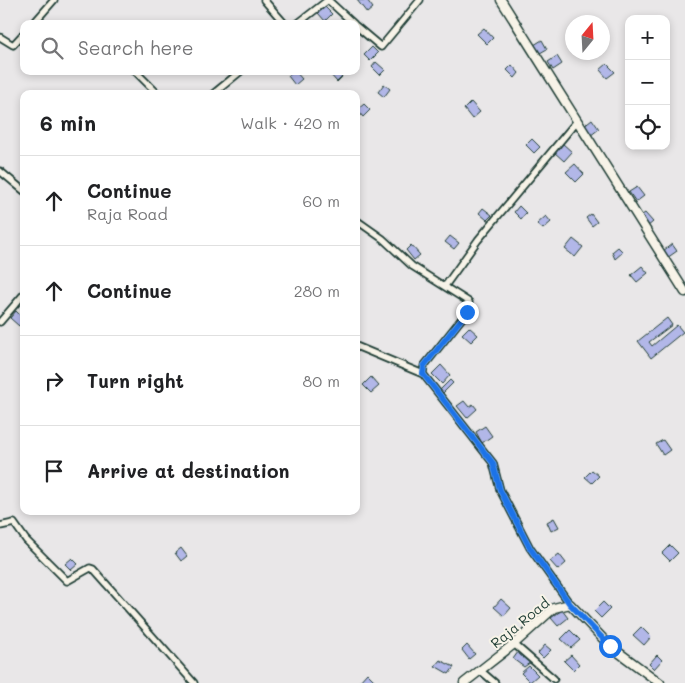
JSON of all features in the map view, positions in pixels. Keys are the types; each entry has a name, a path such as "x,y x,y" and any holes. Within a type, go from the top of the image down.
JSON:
{"street":[{"path":"36,20 54,0"},
{"path":"264,0 282,20"},
{"path":"302,20 328,0 350,20"},
{"path":"360,29 381,46 420,0"},
{"path":"501,0 684,287"},
{"path":"0,36 13,45 20,37"},
{"path":"139,75 154,90"},
{"path":"218,90 236,75"},
{"path":"445,286 478,240 577,121"},
{"path":"0,171 20,188"},
{"path":"360,223 383,239 412,266 469,302 467,312 424,366 423,374"},
{"path":"0,322 20,299"},
{"path":"360,348 423,374 493,463 500,490 530,548 570,604"},
{"path":"0,526 14,523 26,540 67,581 90,568 93,569 194,683"},
{"name":"Raja Road","path":"464,683 514,644 554,608 570,604 610,646 660,683"},
{"path":"514,644 554,678"},
{"path":"481,670 495,683"}],"building":[{"path":"357,0 367,0 373,8 367,13"},
{"path":"325,7 332,14 324,20 318,13"},
{"path":"484,28 493,38 487,44 477,34"},
{"path":"542,40 547,49 540,53 534,45"},
{"path":"372,47 378,53 370,61 364,55"},
{"path":"557,56 562,64 553,70 548,62"},
{"path":"376,62 385,70 380,75 372,67"},
{"path":"607,64 615,72 607,78 600,70"},
{"path":"512,65 519,73 515,78 507,70"},
{"path":"298,75 302,79 295,85 288,76"},
{"path":"331,75 340,75 342,77 337,82"},
{"path":"384,84 390,89 384,97 378,92"},
{"path":"471,102 480,112 472,119 464,109"},
{"path":"364,104 370,110 363,117 360,114 360,107"},
{"path":"592,119 599,129 590,136 583,126"},
{"path":"532,139 540,147 534,153 526,145"},
{"path":"562,143 572,152 564,161 554,152"},
{"path":"575,164 584,174 576,182 566,172"},
{"path":"637,187 644,196 636,202 629,192"},
{"path":"519,206 526,213 521,219 514,212"},
{"path":"483,208 492,215 487,220 479,213"},
{"path":"645,213 653,222 647,227 639,217"},
{"path":"591,214 597,222 592,226 586,218"},
{"path":"546,216 551,222 543,229 537,224"},
{"path":"450,236 459,243 454,249 445,242"},
{"path":"573,239 583,247 575,257 565,249"},
{"path":"672,244 677,251 667,258 663,251"},
{"path":"411,245 420,255 414,260 406,250"},
{"path":"618,247 623,252 615,259 612,252"},
{"path":"642,266 648,273 637,282 631,275"},
{"path":"16,311 20,315 19,326 10,318"},
{"path":"667,318 672,325 649,342 652,346 677,325 683,332 651,358 638,341"},
{"path":"469,327 478,335 471,342 462,334"},
{"path":"441,365 450,375 442,384 432,374"},
{"path":"371,377 379,386 371,393 363,385"},
{"path":"450,380 453,383 443,393 440,390"},
{"path":"464,401 469,407 473,404 477,409 467,418 457,406"},
{"path":"485,426 492,436 482,443 476,432"},
{"path":"663,440 670,450 663,455 656,444"},
{"path":"592,470 599,476 592,483 585,477"},
{"path":"554,518 559,527 551,531 547,522"},
{"path":"670,545 678,553 670,561 662,553"},
{"path":"181,548 187,556 181,561 175,553"},
{"path":"559,554 566,563 558,570 550,561"},
{"path":"72,558 78,564 71,570 65,564"},
{"path":"501,599 511,608 504,616 494,607"},
{"path":"603,602 610,609 601,618 594,611"},
{"path":"562,610 568,618 558,626 551,618"},
{"path":"641,627 651,637 644,645 633,635"},
{"path":"570,630 580,640 571,648 561,639"},
{"path":"467,645 475,654 469,659 462,650"},
{"path":"545,645 551,650 543,658 538,653"},
{"path":"518,652 531,662 524,667 513,659"},
{"path":"571,655 579,664 573,670 564,661"},
{"path":"657,655 662,660 654,669 649,664"},
{"path":"440,660 454,667 449,674 435,666"},
{"path":"529,666 538,675 530,682 521,673"},
{"path":"367,673 377,683 359,682"}],"route":[{"path":"467,312 446,341 424,366 423,374 493,463 500,490 530,548 570,604 610,646"}]}
